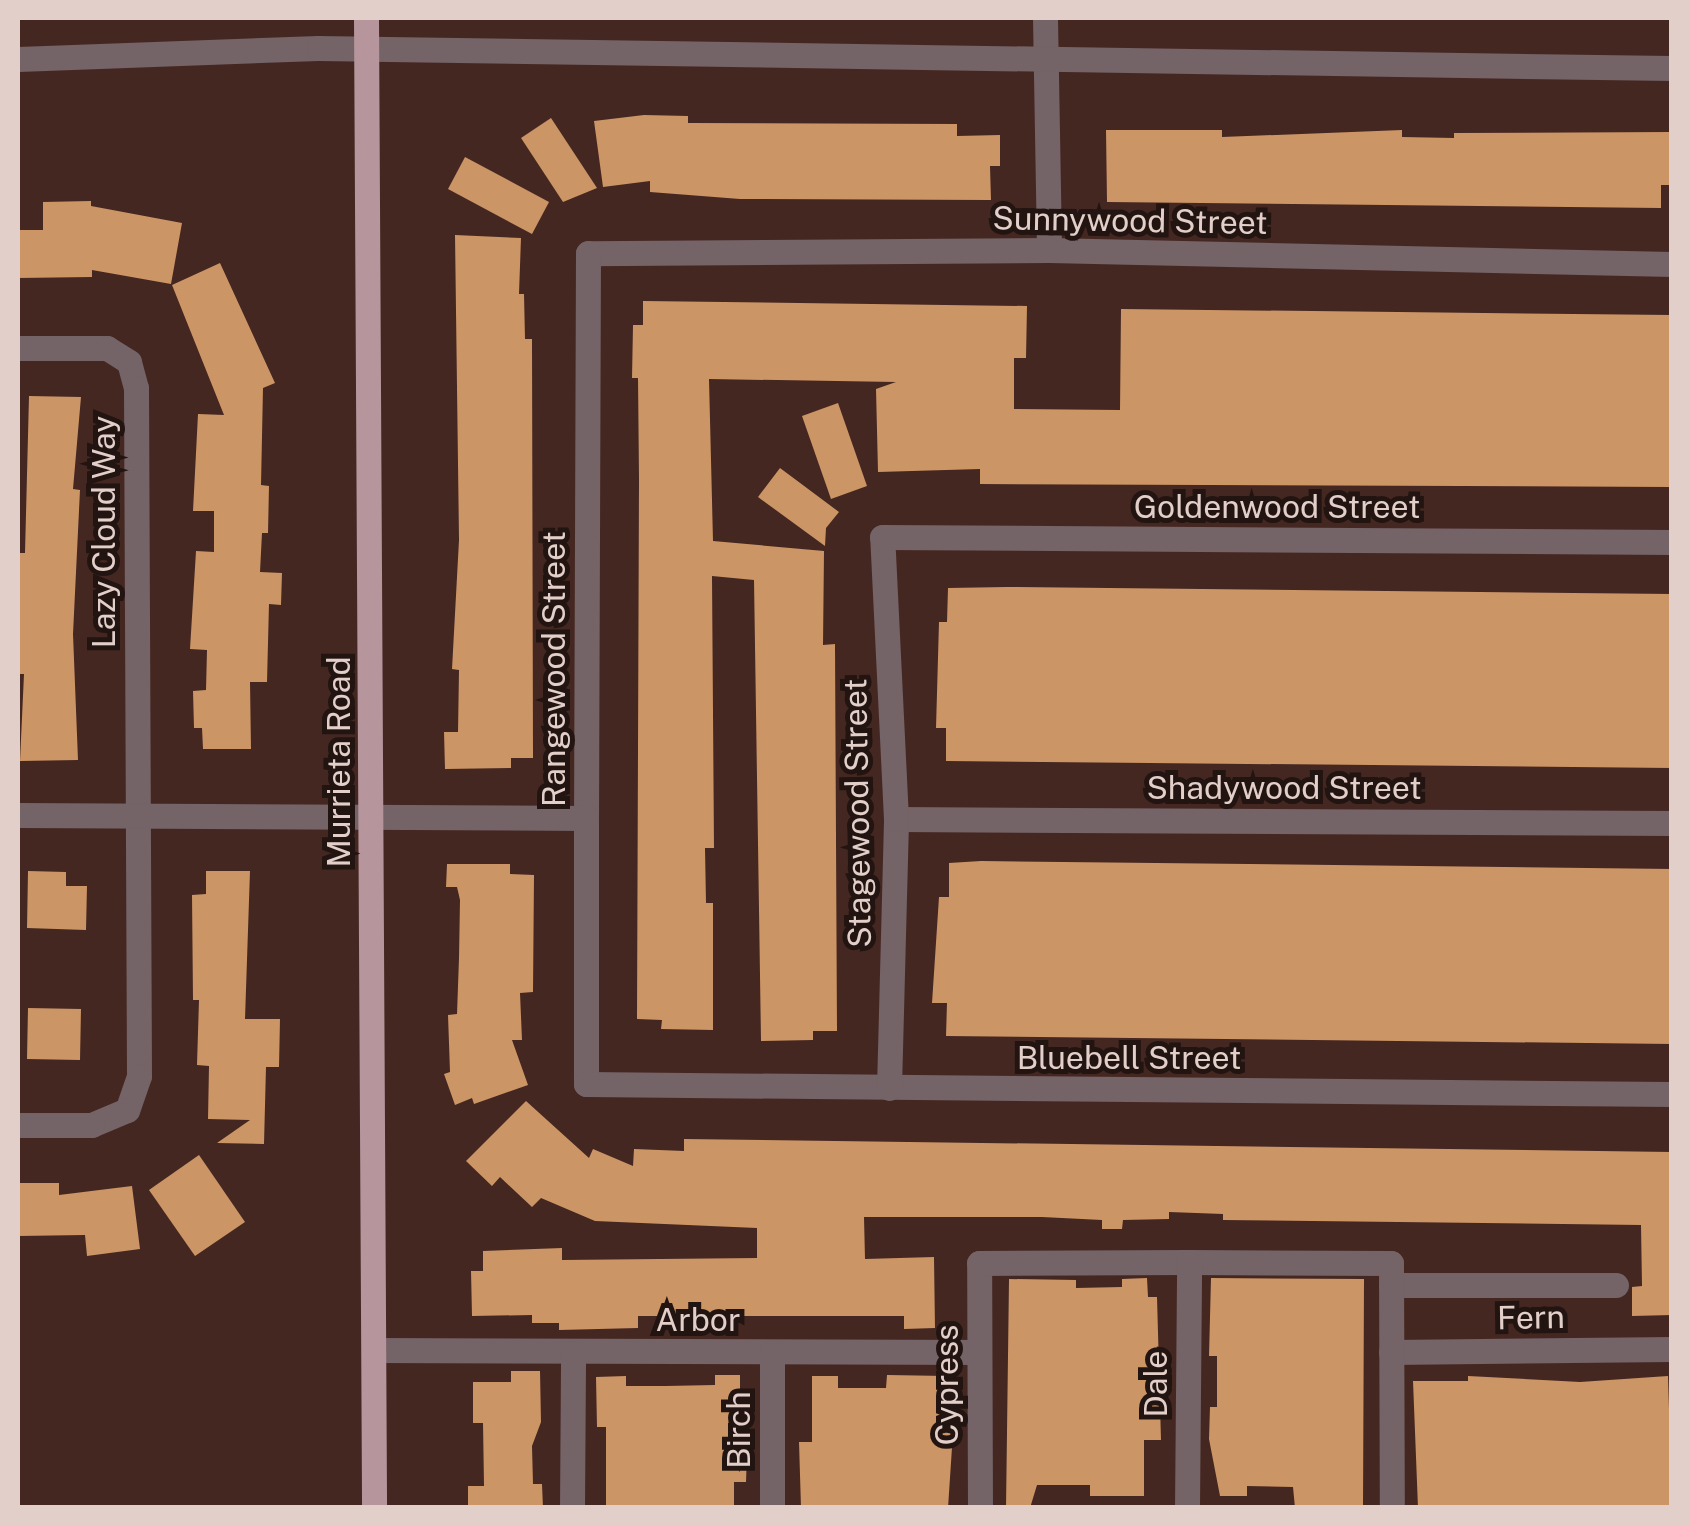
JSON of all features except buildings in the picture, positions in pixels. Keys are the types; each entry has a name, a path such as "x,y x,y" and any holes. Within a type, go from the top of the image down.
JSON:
{"main road":[{"name":"Murrieta Road","path":"366,18 374,1508"}],"street":[{"path":"1044,18 1050,59 1048,250"},
{"path":"18,59 366,49 1672,68"},
{"name":"Sunnywood Street","path":"588,253 1048,250 1672,264"},
{"name":"Rangewood Street","path":"586,1084 588,253"},
{"name":"Lazy Cloud Way","path":"18,348 106,348 129,362 136,388 139,1076 127,1110 92,1126 18,1125"},
{"name":"Goldenwood Street","path":"882,537 1672,542"},
{"name":"Stagewood Street","path":"882,537 896,819 889,1088"},
{"path":"18,816 586,818"},
{"name":"Shadywood Street","path":"896,819 1672,822"},
{"name":"Bluebell Street","path":"586,1084 1672,1094"},
{"path":"1189,1262 1391,1263 1392,1508"},
{"name":"Cypress","path":"980,1508 979,1263 1189,1262"},
{"name":"Dale","path":"1188,1508 1189,1262"},
{"path":"1391,1286 1616,1286"},
{"name":"Fern","path":"1391,1352 1672,1348"},
{"name":"Arbor","path":"374,1350 978,1352"},
{"name":"Birch","path":"772,1352 772,1508"},
{"path":"572,1508 574,1353"}]}
